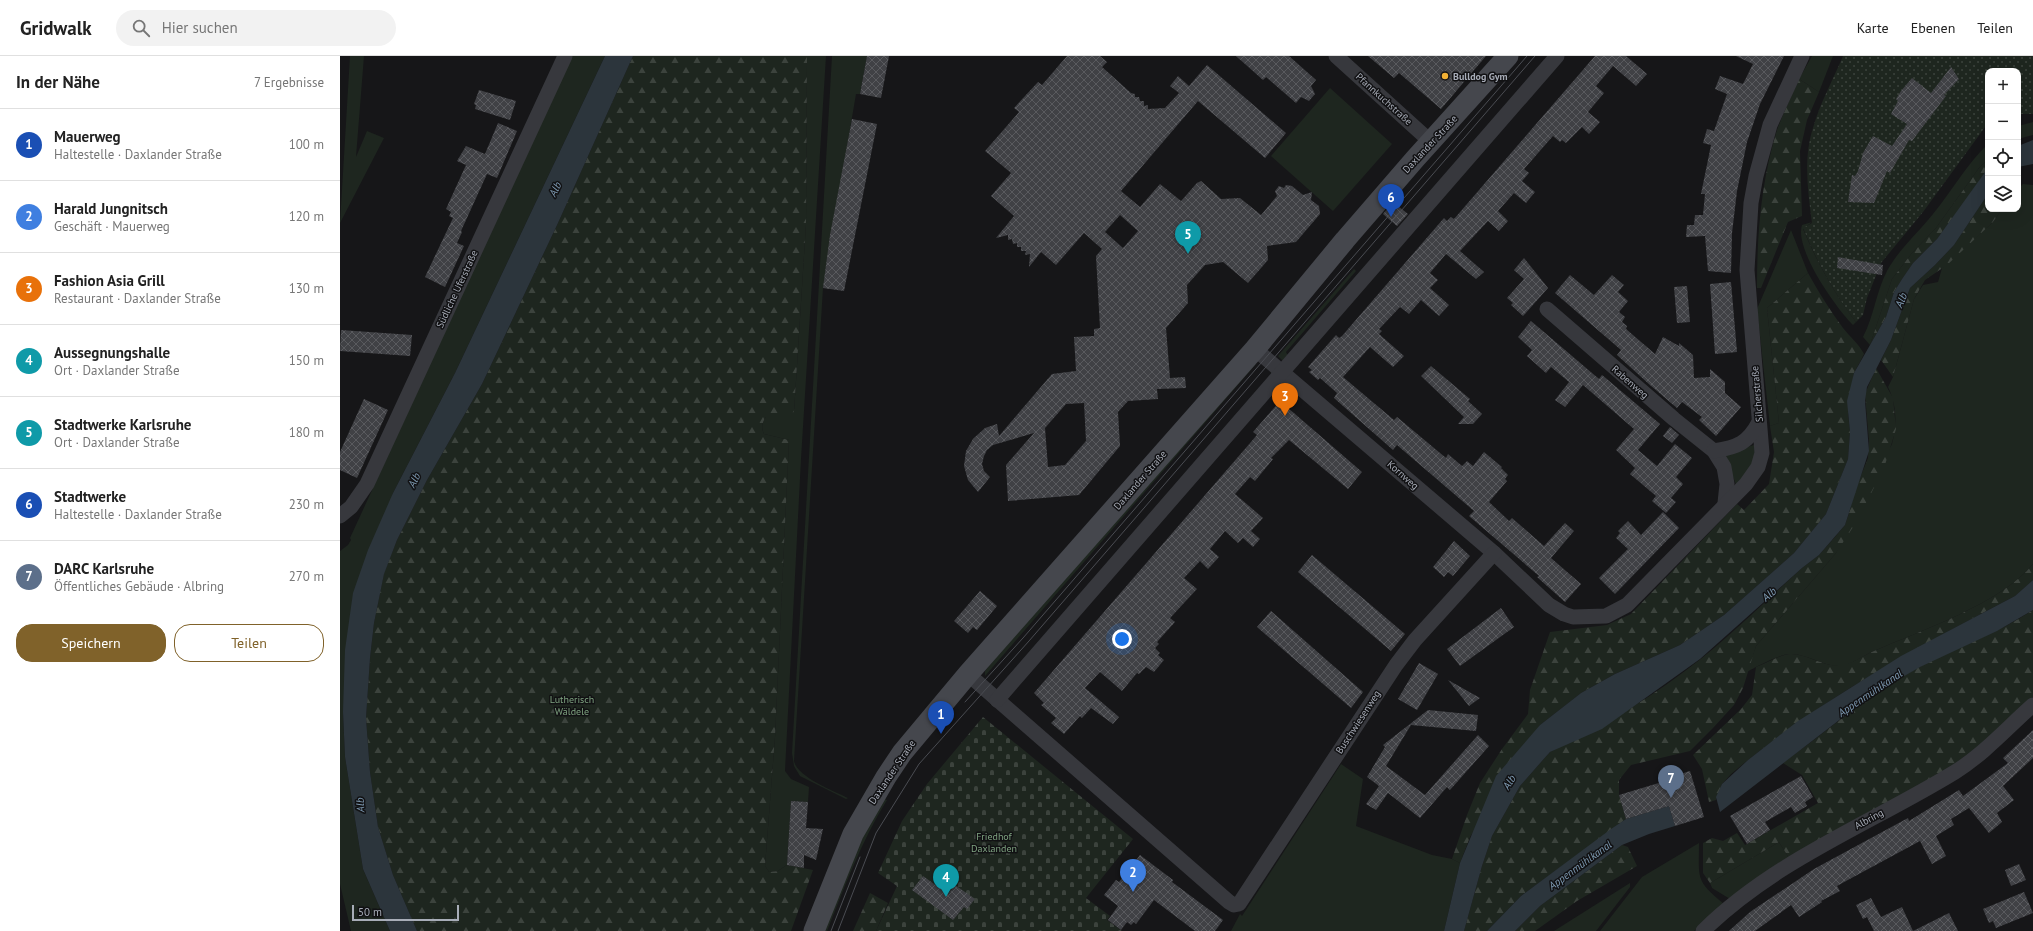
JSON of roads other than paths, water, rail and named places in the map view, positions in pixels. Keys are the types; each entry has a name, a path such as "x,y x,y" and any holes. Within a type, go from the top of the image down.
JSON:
{"street":[{"name":"Südliche Uferstraße","path":"340,516 351,507 367,484 565,56"},
{"name":"Pfannkuchstraße","path":"1336,56 1431,142"},
{"name":"Daxlander Straße","path":"814,931 853,834 882,783 902,753 968,674 1255,349 1345,240 1508,56"},
{"path":"968,674 997,700 1557,56"},
{"name":"Silcherstraße","path":"1548,605 1573,617 1595,617 1616,612 1635,597 1725,502 1746,484 1754,474 1761,460 1762,453 1747,270 1751,203 1756,176 1770,125 1802,56"},
{"name":"Rabenweg","path":"1548,309 1668,414 1714,452 1722,463 1725,475 1725,502"},
{"name":"Kornweg","path":"1255,349 1494,553 1548,605"},
{"path":"1714,452 1727,449 1747,441 1759,422"},
{"name":"Buschwiesenweg","path":"997,700 1229,902 1234,905 1239,904 1396,665 1415,640 1494,553"},
{"name":"Albring","path":"1703,931 1730,905 1774,874 1806,854 1968,764 2033,705"}],"water":[{"name":"Alb","path":"605,56 633,56 558,223 482,384 427,480 397,540 384,574 374,623 370,658 366,718 370,772 378,827 393,875 417,931 390,931 363,869 345,757 343,712 345,650 353,593 368,550 393,493 455,373"},
{"path":"2033,140 2033,164 2021,166 2021,145"},
{"name":"Alb","path":"1985,172 1985,198 1954,245 1910,288 1891,340 1867,387 1865,401 1869,451 1845,525 1819,555 1802,568 1700,659 1602,729 1550,752 1520,786 1492,836 1464,931 1444,931 1460,863 1496,776 1540,725 1581,693 1615,674 1680,645 1724,615 1794,553 1826,514 1848,459 1850,432 1847,401 1854,373 1886,317 1894,292 1902,279 1913,263 1937,239"},
{"name":"Appenmühlkanal","path":"2033,580 2033,610 1997,631 1920,667 1873,694 1720,812 1716,797 1722,784 1748,760 1798,721 1901,656 2015,596"},
{"name":"Appenmühlkanal","path":"1669,806 1675,826 1649,834 1622,845 1540,906 1515,931 1487,931 1521,896 1611,829 1626,819"}],"tram line":[{"path":"965,702 1023,638 1527,56"},
{"path":"838,931 876,833 919,764 1029,641 1535,56"},
{"path":"831,931 860,857"}],"place":[{"name":"Bulldog Gym","path":"1445,76"},
{"name":"Stadtwerke","path":"1391,217"},
{"name":"Stadtwerke Karlsruhe","path":"1188,254"},
{"name":"Fashion Asia Grill","path":"1285,416"},
{"name":"Mauerweg","path":"941,734"},
{"name":"DARC Karlsruhe","path":"1671,798"},
{"name":"Harald Jungnitsch","path":"1133,892"},
{"name":"Aussegnungshalle","path":"946,897"}],"park label":[{"name":"Lutherisch Wäldele","path":"572,704"},
{"name":"Friedhof Daxlanden","path":"994,842"}]}
